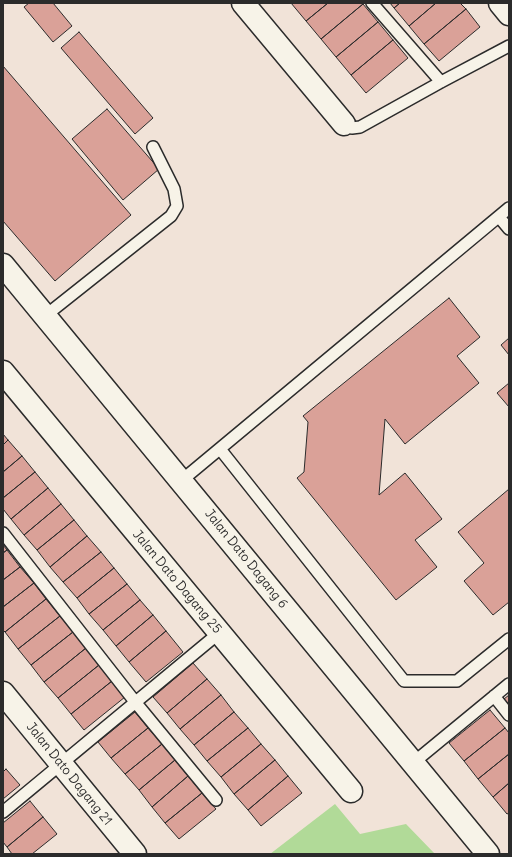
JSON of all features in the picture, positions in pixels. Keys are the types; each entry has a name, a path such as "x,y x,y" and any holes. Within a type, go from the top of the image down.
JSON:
{"street":[{"path":"243,3 344,124"},
{"path":"500,3 509,14"},
{"name":"Jalan Dato Dagang 6","path":"7,277 45,316 488,854"},
{"name":"Jalan Dato Dagang 25","path":"3,372 351,791"},
{"name":"Jalan Dato Dagang 21","path":"3,693 136,854"}],"lane":[{"path":"372,3 441,82"},
{"path":"344,124 352,128 360,127 509,46"},
{"path":"45,316 171,216 177,206 174,189 153,147"},
{"path":"181,481 509,208"},
{"path":"499,217 509,229"},
{"path":"220,449 404,681 457,681 509,639"},
{"path":"3,533 136,703 216,800"},
{"path":"3,812 219,633"},
{"path":"413,763 509,684"},
{"path":"494,696 509,715"}],"green space":[{"path":"335,804 360,834 406,824 435,854 270,854"}],"building":[{"path":"29,3 53,3 72,26 53,42 24,7"},
{"path":"291,3 328,3 306,21"},
{"path":"328,3 363,4 321,39 306,21"},
{"path":"390,3 400,3 394,8"},
{"path":"400,3 436,3 409,26 394,8"},
{"path":"436,3 460,3 466,9 424,44 409,26"},
{"path":"363,4 378,22 336,57 321,39"},
{"path":"466,9 480,27 439,61 424,44"},
{"path":"378,22 393,40 351,75 336,57"},
{"path":"79,32 153,118 135,134 61,48"},
{"path":"393,40 408,58 366,93 351,75"},
{"path":"3,66 131,215 55,281 3,221"},
{"path":"107,109 159,169 123,200 72,139"},
{"path":"449,298 480,337 457,356 479,383 405,444 385,419 379,495 405,473 442,519 415,540 437,567 396,600 297,478 304,472 308,422 303,416"},
{"path":"509,338 509,355 501,345"},
{"path":"509,383 509,407 497,393"},
{"path":"3,434 8,440 3,445"},
{"path":"8,440 22,456 3,472 3,445"},
{"path":"22,456 35,472 3,498 3,472"},
{"path":"35,472 48,488 11,519 3,509 3,498"},
{"path":"48,488 61,504 24,535 11,519"},
{"path":"509,489 509,602 493,615 464,581 484,563 458,532"},
{"path":"61,504 74,520 37,550 24,535"},
{"path":"74,520 87,536 50,567 37,550"},
{"path":"87,536 101,552 63,582 50,567"},
{"path":"3,545 7,550 3,553"},
{"path":"7,550 20,567 3,580 3,553"},
{"path":"101,552 114,568 77,598 63,582"},
{"path":"20,567 34,583 3,607 3,580"},
{"path":"114,568 127,584 89,614 77,598"},
{"path":"34,583 46,599 5,632 3,630 3,607"},
{"path":"127,584 140,600 103,630 89,614"},
{"path":"46,599 60,616 18,649 5,632"},
{"path":"140,600 153,615 116,646 103,630"},
{"path":"153,615 166,631 129,662 116,646"},
{"path":"60,616 73,632 31,665 18,649"},
{"path":"166,631 183,652 146,682 129,662"},
{"path":"73,632 86,648 44,682 31,665"},
{"path":"86,648 99,665 58,698 44,682"},
{"path":"193,663 207,679 167,713 153,697"},
{"path":"99,665 112,681 71,714 58,698"},
{"path":"207,679 221,695 180,729 167,713"},
{"path":"112,681 125,697 84,730 71,714"},
{"path":"221,695 234,712 194,745 180,729"},
{"path":"509,695 509,705 504,699"},
{"path":"490,710 505,728 464,761 449,743"},
{"path":"135,712 148,728 111,758 98,742"},
{"path":"234,712 248,728 207,761 194,745"},
{"path":"148,728 162,744 125,774 111,758"},
{"path":"248,728 261,744 221,777 207,761"},
{"path":"505,728 509,733 509,754 478,779 464,761"},
{"path":"162,744 175,760 139,790 125,774"},
{"path":"261,744 275,760 234,794 221,777"},
{"path":"509,754 509,783 493,797 478,779"},
{"path":"175,760 188,776 152,807 139,790"},
{"path":"275,760 288,776 248,810 234,794"},
{"path":"6,769 20,785 3,799 3,772"},
{"path":"188,776 202,793 165,823 152,807"},
{"path":"288,776 302,793 261,826 248,810"},
{"path":"509,783 509,813 507,814 493,797"},
{"path":"202,793 216,809 179,839 165,823"},
{"path":"30,801 43,817 7,847 3,842 3,823"},
{"path":"43,817 57,834 32,854 12,854 7,847"}]}
